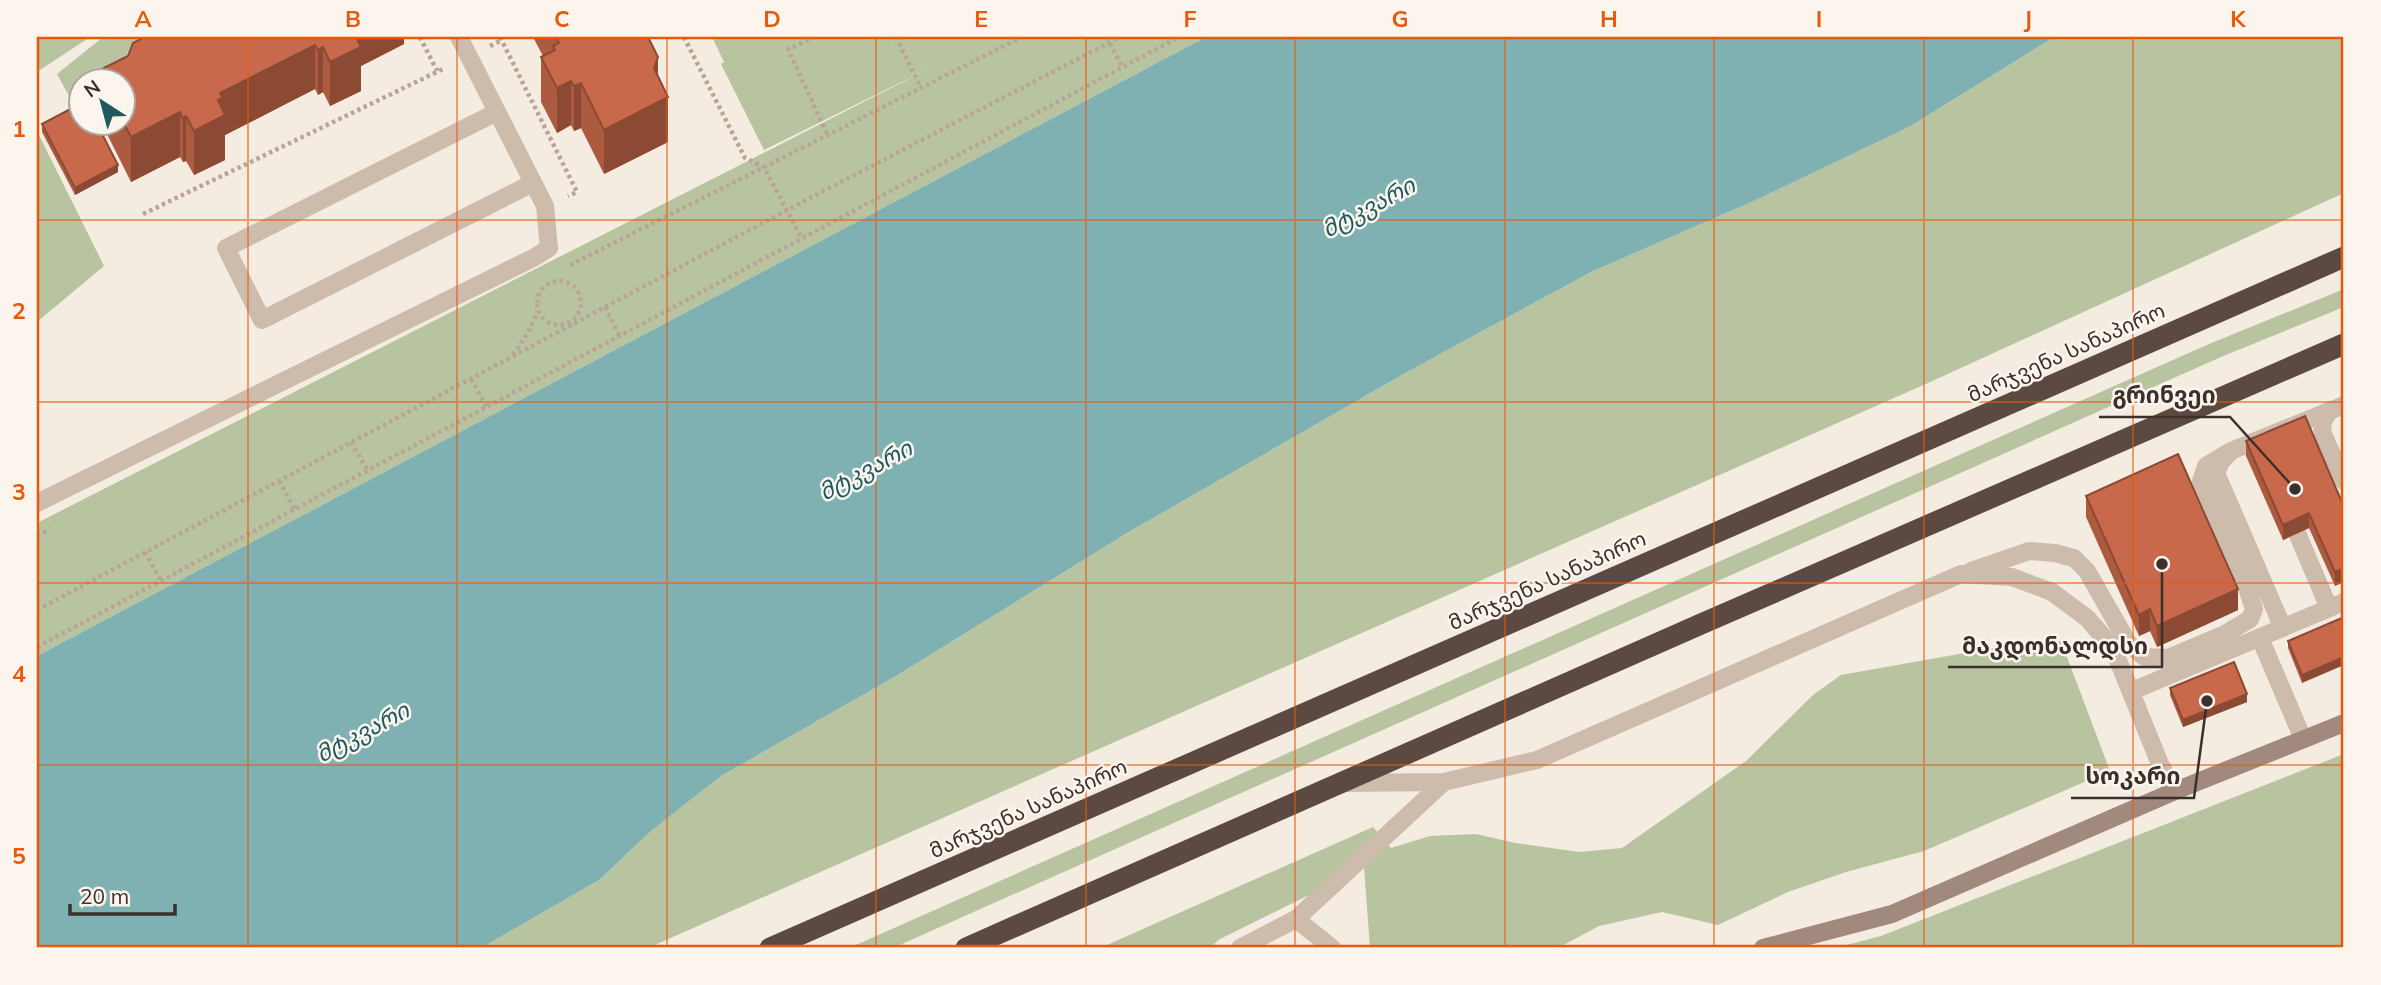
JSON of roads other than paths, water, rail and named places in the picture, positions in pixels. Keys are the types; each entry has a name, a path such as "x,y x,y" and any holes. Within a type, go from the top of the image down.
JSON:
{"highway":[{"name":"მარჯვენა სანაპირო","path":"770,948 2344,257"},
{"path":"965,948 1335,783 2344,344"}],"street":[{"path":"1763,948 1892,914 2175,791 2344,723"}],"lane":[{"path":"37,503 549,248 545,206 459,37"},
{"path":"497,112 226,248 262,320 533,183"},
{"path":"1335,783 1444,782 1537,760 1961,574 2029,551 2074,558 2087,571 2127,643 2144,657 2168,658 2225,634 2250,619 2254,609 2243,576 2202,481 2206,466 2231,451 2260,444 2337,407"},
{"path":"2337,407 2322,422 2323,434 2344,481"},
{"path":"2231,451 2216,473 2283,628"},
{"path":"2132,691 2337,605 2297,533"},
{"path":"1961,574 2011,576 2052,592 2087,618 2113,648 2160,764 2175,791"},
{"path":"2260,638 2303,739"},
{"path":"1240,948 1296,919 1444,782"},
{"path":"1296,919 1332,948"}],"water":[{"name":"მტკვარი","path":"1206,37 2054,37 1909,127 1756,200 1591,272 1407,372 1127,533 896,676 721,776 651,831 599,880 481,948 37,948 37,656"}],"place":[{"name":"გრინვეი","path":"2295,489"},
{"name":"მაკდონალდსი","path":"2162,564"},
{"name":"სოკარი","path":"2207,701"}]}
